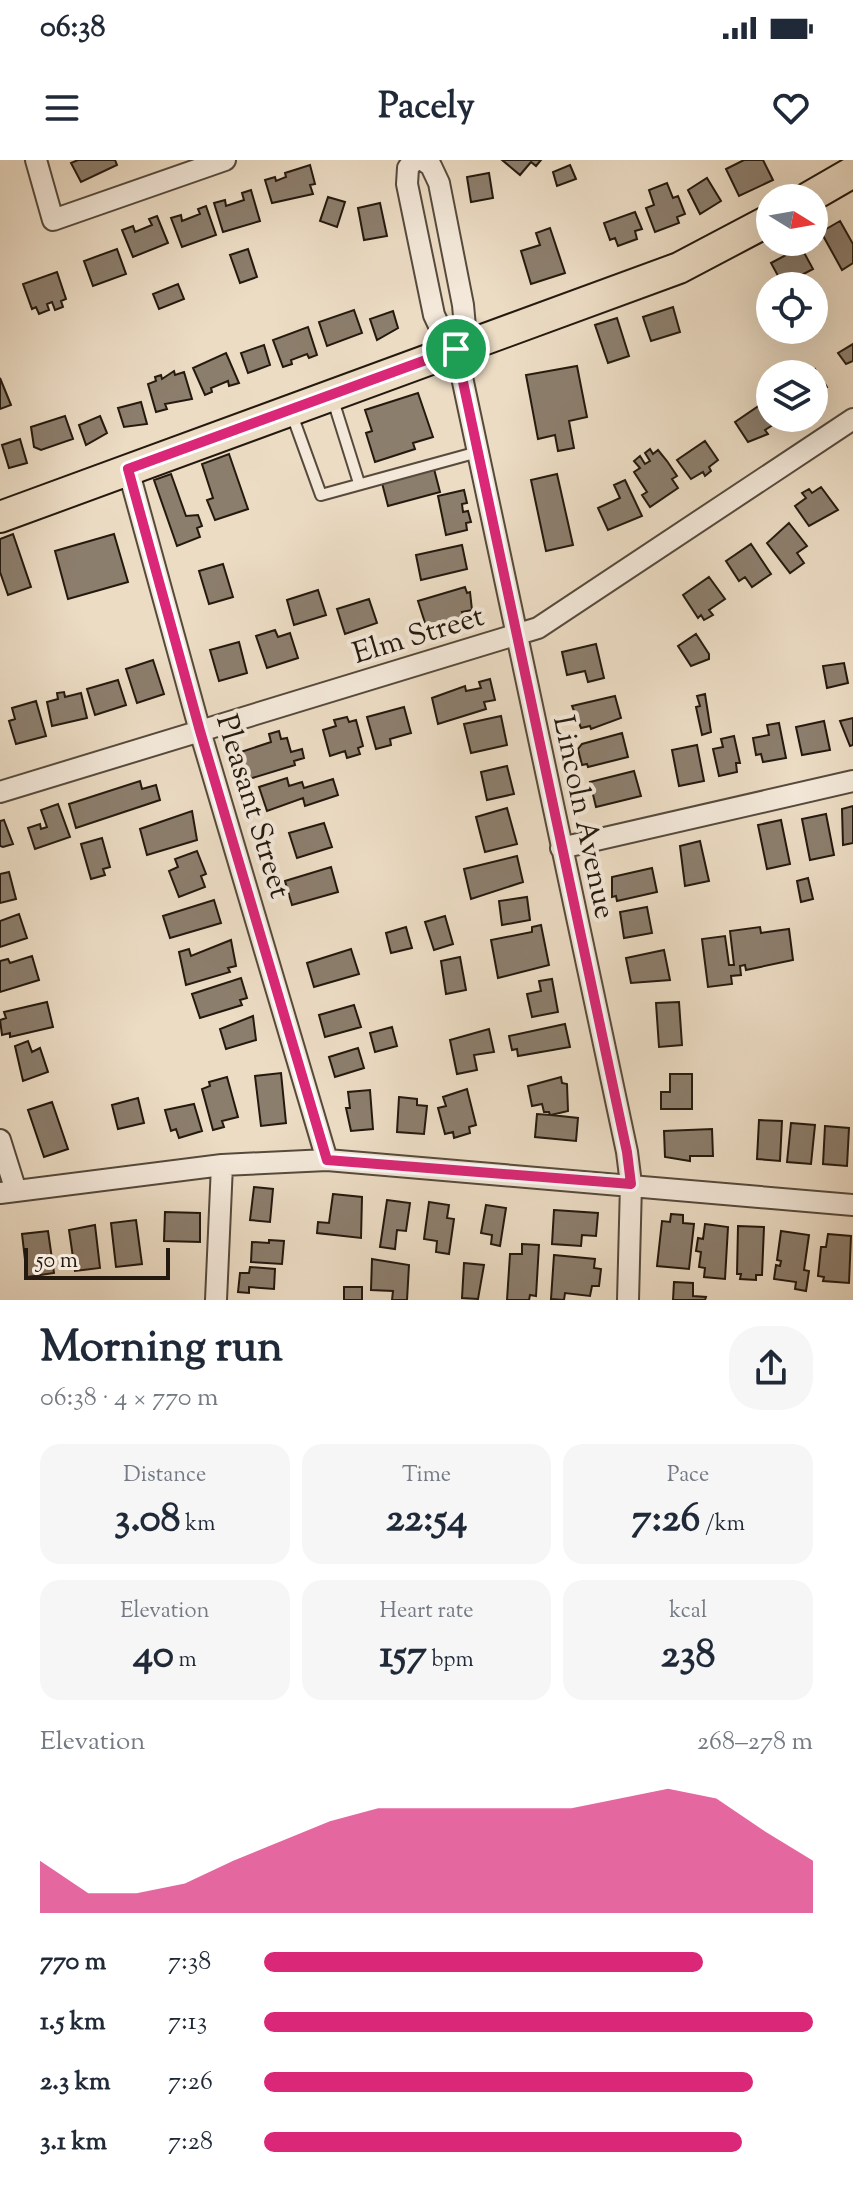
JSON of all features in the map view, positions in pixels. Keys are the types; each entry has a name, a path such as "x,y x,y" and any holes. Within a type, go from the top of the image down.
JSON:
{"main road":[{"path":"828,186 853,172"},
{"path":"0,517 679,268 756,227"}],"street":[{"path":"36,160 53,220 225,160"},
{"name":"Lincoln Avenue","path":"414,160 408,168 407,184 434,315 443,334 456,349 631,1184 628,1300"},
{"name":"Lincoln Avenue","path":"423,160 431,166 439,183 463,305 465,327 456,349"},
{"name":"Elm Street","path":"0,792 538,628 853,419"},
{"name":"Pleasant Street","path":"128,469 200,731 327,1160"},
{"path":"561,848 853,781"},
{"path":"0,1140 8,1192 222,1165 327,1160 853,1205"},
{"path":"216,1300 222,1165"}],"lane":[{"path":"331,395 359,483"},
{"path":"290,410 321,495 478,452"}],"building":[{"path":"78,160 115,160 117,165 81,182 71,163"},
{"path":"502,160 541,160 536,166 531,162 520,175"},
{"path":"744,160 763,160 773,180 756,184 756,188 739,196 726,169"},
{"path":"310,165 315,184 310,185 313,194 272,203 265,180 275,177 276,181 286,177 285,173"},
{"path":"570,165 576,179 557,186 553,172"},
{"path":"489,173 493,198 471,202 467,177"},
{"path":"707,178 721,201 700,214 688,190"},
{"path":"667,183 673,198 678,196 685,214 677,217 679,223 655,232 646,208 654,205 649,190"},
{"path":"251,190 260,221 223,232 214,203 225,200 226,206 244,200 242,193"},
{"path":"328,197 345,202 337,227 320,221"},
{"path":"380,203 387,236 364,240 358,208"},
{"path":"206,206 216,235 182,247 171,218 181,215 182,221 200,214 198,209"},
{"path":"635,212 642,229 635,231 637,239 618,246 615,238 610,240 604,223"},
{"path":"157,216 168,243 133,257 122,230 133,226 135,232 152,225 149,219"},
{"path":"840,221 853,244 853,263 842,270 828,245 828,228"},
{"path":"550,228 565,273 531,284 521,251 540,245 536,233"},
{"path":"117,249 126,274 93,286 84,261"},
{"path":"248,249 257,277 240,283 230,255"},
{"path":"784,256 806,256 813,269 807,272 776,272 771,263"},
{"path":"57,272 66,299 61,301 63,307 55,310 52,302 47,304 49,310 39,314 36,307 32,309 23,284"},
{"path":"178,284 184,299 159,309 153,294"},
{"path":"673,307 680,332 651,341 643,317"},
{"path":"354,310 362,333 327,346 319,322"},
{"path":"393,311 398,328 377,340 370,319"},
{"path":"617,318 629,356 608,363 595,325"},
{"path":"308,327 317,355 309,358 307,354 283,367 273,340"},
{"path":"853,344 853,361 846,364 838,353"},
{"path":"264,345 270,365 248,373 241,353"},
{"path":"226,353 239,383 229,386 228,381 211,388 212,392 205,395 193,368"},
{"path":"577,366 587,417 569,421 574,448 558,451 555,435 538,439 526,375"},
{"path":"174,371 175,375 184,372 192,399 165,404 167,409 156,412 148,384 156,381 155,377 161,375 162,379"},
{"path":"0,378 11,405 0,409"},
{"path":"418,393 433,437 413,443 415,449 375,462 366,433 372,431 365,410"},
{"path":"141,402 147,424 124,427 118,408"},
{"path":"756,408 756,432 768,434 748,442 735,422"},
{"path":"65,416 73,439 41,450 34,447 31,427"},
{"path":"100,416 107,433 86,445 79,425"},
{"path":"20,439 27,463 9,468 2,445"},
{"path":"705,441 718,460 709,467 711,471 705,476 703,472 691,479 677,460"},
{"path":"650,449 653,454 658,450 667,461 677,476 672,479 678,488 650,507 642,495 647,492 634,472 640,468 634,461 640,456 645,464 650,461 645,453"},
{"path":"229,454 248,509 215,520 207,500 213,498 202,464"},
{"path":"434,469 440,492 388,506 382,483"},
{"path":"171,474 186,516 198,515 202,526 197,528 200,537 177,546 154,480"},
{"path":"557,474 573,545 546,551 531,480"},
{"path":"625,480 642,516 608,530 598,508 620,498 614,485"},
{"path":"821,487 838,510 809,526 795,506 806,498 802,493 809,489 812,493"},
{"path":"464,490 467,503 462,504 463,512 468,511 471,522 466,523 467,530 446,535 438,496"},
{"path":"789,523 807,546 797,553 804,563 790,573 767,543"},
{"path":"13,534 31,587 8,595 0,572 0,539"},
{"path":"114,534 128,582 68,599 55,551"},
{"path":"751,544 771,574 752,587 745,577 739,581 726,561"},
{"path":"462,545 467,569 421,580 416,555"},
{"path":"223,564 233,597 209,604 199,571"},
{"path":"709,577 725,599 709,610 713,615 704,620 701,615 698,618 683,595"},
{"path":"465,587 467,593 470,592 472,610 462,612 464,617 427,629 418,601"},
{"path":"318,590 326,615 294,625 287,600"},
{"path":"369,599 377,623 345,634 337,609"},
{"path":"275,630 278,637 290,633 298,658 267,668 256,636"},
{"path":"696,634 709,659 691,666 678,646"},
{"path":"239,642 247,673 219,681 210,650"},
{"path":"596,644 604,678 588,682 585,671 567,675 562,652"},
{"path":"153,660 164,694 137,703 126,669"},
{"path":"844,663 848,683 827,688 823,666"},
{"path":"490,679 495,700 484,702 486,709 438,724 432,698 465,686 466,691 481,688 479,682"},
{"path":"118,680 126,705 95,715 87,689"},
{"path":"64,692 65,697 81,693 87,718 52,726 47,702 58,699 57,693"},
{"path":"705,694 711,732 702,735 696,707 700,706 697,696"},
{"path":"615,696 621,718 591,729 590,726 581,728 572,706"},
{"path":"36,701 46,736 16,744 9,721 15,719 12,708"},
{"path":"404,707 411,733 390,739 391,745 376,749 367,717"},
{"path":"501,716 507,745 471,753 464,724"},
{"path":"347,717 349,722 356,720 363,746 358,748 360,754 347,758 345,751 330,756 323,730 336,726 334,720"},
{"path":"853,718 853,745 850,746 840,721"},
{"path":"824,721 830,750 802,755 796,727"},
{"path":"779,723 786,758 763,762 761,754 756,755 753,738 769,735 767,725"},
{"path":"279,731 281,739 287,738 291,752 302,749 304,758 294,761 295,765 249,779 241,752 271,742 269,734"},
{"path":"622,733 628,757 588,767 587,764 582,765 578,749 582,744"},
{"path":"734,736 740,763 736,763 737,772 719,776 713,749 723,747 721,739"},
{"path":"697,745 704,781 679,786 672,750"},
{"path":"507,766 514,794 487,800 481,772"},
{"path":"634,771 641,796 596,807 590,782"},
{"path":"287,778 289,786 302,782 304,788 333,779 338,795 305,806 303,798 267,811 259,787"},
{"path":"140,781 142,789 156,785 160,800 76,828 69,804"},
{"path":"58,804 70,837 35,849 28,828 40,824 41,829 47,827 41,810"},
{"path":"853,806 853,843 843,845 842,809"},
{"path":"507,808 517,844 485,852 476,817"},
{"path":"192,811 197,840 147,855 140,829"},
{"path":"826,814 834,855 810,860 802,819"},
{"path":"4,820 13,844 3,847 0,846 0,821"},
{"path":"781,820 790,864 767,869 758,825"},
{"path":"324,823 332,847 297,858 289,833"},
{"path":"102,838 110,867 103,869 105,875 91,879 81,844"},
{"path":"700,841 709,881 685,886 680,846"},
{"path":"197,851 206,874 201,876 205,887 179,897 169,871 178,867 175,859"},
{"path":"517,856 523,882 471,899 464,869"},
{"path":"331,867 338,892 292,905 285,881"},
{"path":"652,868 657,892 617,901 616,896 612,897 612,877"},
{"path":"9,872 16,899 0,903 0,874"},
{"path":"808,878 813,899 801,902 797,881"},
{"path":"527,897 530,920 502,925 499,901"},
{"path":"214,900 221,923 170,938 163,916"},
{"path":"647,907 652,933 624,938 620,912"},
{"path":"19,914 27,938 0,947 0,921"},
{"path":"445,916 453,944 434,950 425,922"},
{"path":"541,925 549,965 498,978 491,940 532,932 532,927"},
{"path":"406,927 412,948 391,953 386,933"},
{"path":"760,927 761,933 789,929 793,960 746,970 745,965 740,966 741,975 731,976 732,984 708,987 702,939 725,936 729,965 734,965 730,931"},
{"path":"231,940 236,966 228,968 230,972 186,985 179,952 189,949 191,956"},
{"path":"351,949 359,974 314,987 307,963"},
{"path":"664,950 670,980 631,983 626,958"},
{"path":"32,956 39,980 0,992 0,961 8,959 10,963"},
{"path":"460,957 466,990 446,994 441,961"},
{"path":"241,978 247,998 240,1000 242,1005 200,1018 192,994"},
{"path":"552,979 558,1012 532,1017 527,994 541,991 539,981"},
{"path":"47,1002 53,1027 10,1037 10,1033 2,1035 0,1020 6,1018 4,1012"},
{"path":"679,1002 682,1045 659,1047 656,1003"},
{"path":"354,1005 361,1027 325,1037 319,1015"},
{"path":"253,1016 256,1040 226,1049 220,1029"},
{"path":"565,1024 570,1047 518,1056 517,1049 512,1050 509,1036"},
{"path":"392,1027 397,1046 375,1052 370,1033"},
{"path":"489,1029 494,1052 474,1055 477,1070 457,1074 450,1040"},
{"path":"28,1041 32,1052 40,1048 48,1072 23,1081 15,1046"},
{"path":"358,1048 364,1068 335,1077 329,1057"},
{"path":"281,1073 286,1123 261,1126 255,1076"},
{"path":"670,1074 692,1074 692,1109 661,1109 661,1092 670,1092"},
{"path":"227,1077 238,1117 222,1121 224,1127 213,1130 202,1089 210,1086 209,1082"},
{"path":"561,1077 562,1083 567,1084 568,1111 551,1115 578,1118 576,1141 535,1137 537,1114 550,1115 544,1112 542,1104 532,1106 528,1086"},
{"path":"467,1089 476,1125 469,1127 470,1133 454,1138 453,1132 445,1134 438,1108 446,1106 443,1097"},
{"path":"370,1090 373,1129 351,1131 346,1108 350,1108 348,1092"},
{"path":"399,1097 417,1099 417,1105 427,1106 424,1134 397,1132"},
{"path":"138,1098 144,1123 118,1129 112,1105"},
{"path":"52,1102 68,1149 44,1157 28,1110"},
{"path":"194,1104 202,1131 179,1138 176,1129 171,1131 165,1110"},
{"path":"759,1120 782,1121 780,1161 757,1159"},
{"path":"791,1123 815,1125 811,1164 787,1162"},
{"path":"825,1126 849,1128 847,1166 823,1164"},
{"path":"712,1129 713,1156 690,1156 690,1161 665,1157 664,1131"},
{"path":"254,1187 273,1189 270,1222 250,1220"},
{"path":"333,1194 362,1197 361,1238 317,1233 318,1222 329,1223"},
{"path":"387,1200 410,1203 406,1231 397,1230 395,1249 380,1247"},
{"path":"429,1202 449,1205 447,1218 454,1219 449,1254 436,1252 437,1241 424,1239"},
{"path":"486,1205 506,1208 500,1246 491,1244 492,1235 481,1233"},
{"path":"554,1210 598,1213 596,1236 582,1235 581,1246 552,1244"},
{"path":"165,1212 200,1213 200,1242 164,1241"},
{"path":"671,1214 683,1215 683,1223 694,1224 689,1269 657,1266 662,1221 670,1222"},
{"path":"136,1220 142,1264 116,1267 111,1223"},
{"path":"705,1224 728,1227 725,1279 704,1277 705,1268 699,1267 701,1252 696,1251 698,1238 703,1239"},
{"path":"95,1225 100,1268 75,1271 69,1230"},
{"path":"738,1226 764,1227 762,1275 756,1275 756,1280 740,1279 741,1274 737,1274"},
{"path":"48,1231 54,1273 27,1277 22,1234"},
{"path":"781,1231 809,1235 804,1270 809,1271 806,1291 795,1289 796,1282 774,1279 776,1265 780,1266 781,1261 777,1260"},
{"path":"828,1234 851,1236 849,1283 823,1281 824,1277 818,1276 821,1247 826,1247"},
{"path":"269,1240 284,1241 282,1264 251,1262 252,1242 269,1243"},
{"path":"522,1244 539,1245 536,1296 530,1295 529,1300 507,1300 510,1254 522,1254"},
{"path":"554,1255 595,1259 594,1268 601,1269 599,1286 592,1286 590,1296 565,1293 564,1300 551,1299"},
{"path":"372,1259 409,1265 407,1300 392,1300 393,1291 371,1290"},
{"path":"464,1263 484,1265 478,1299 462,1298"},
{"path":"250,1267 275,1269 274,1289 249,1287 249,1293 238,1292 240,1273 249,1273"},
{"path":"674,1282 693,1283 693,1296 706,1297 705,1300 673,1300"},
{"path":"344,1287 362,1287 362,1300 344,1300"}],"route":[{"path":"456,349 627,1152 631,1184 327,1160 200,731 128,469 456,349"}]}
